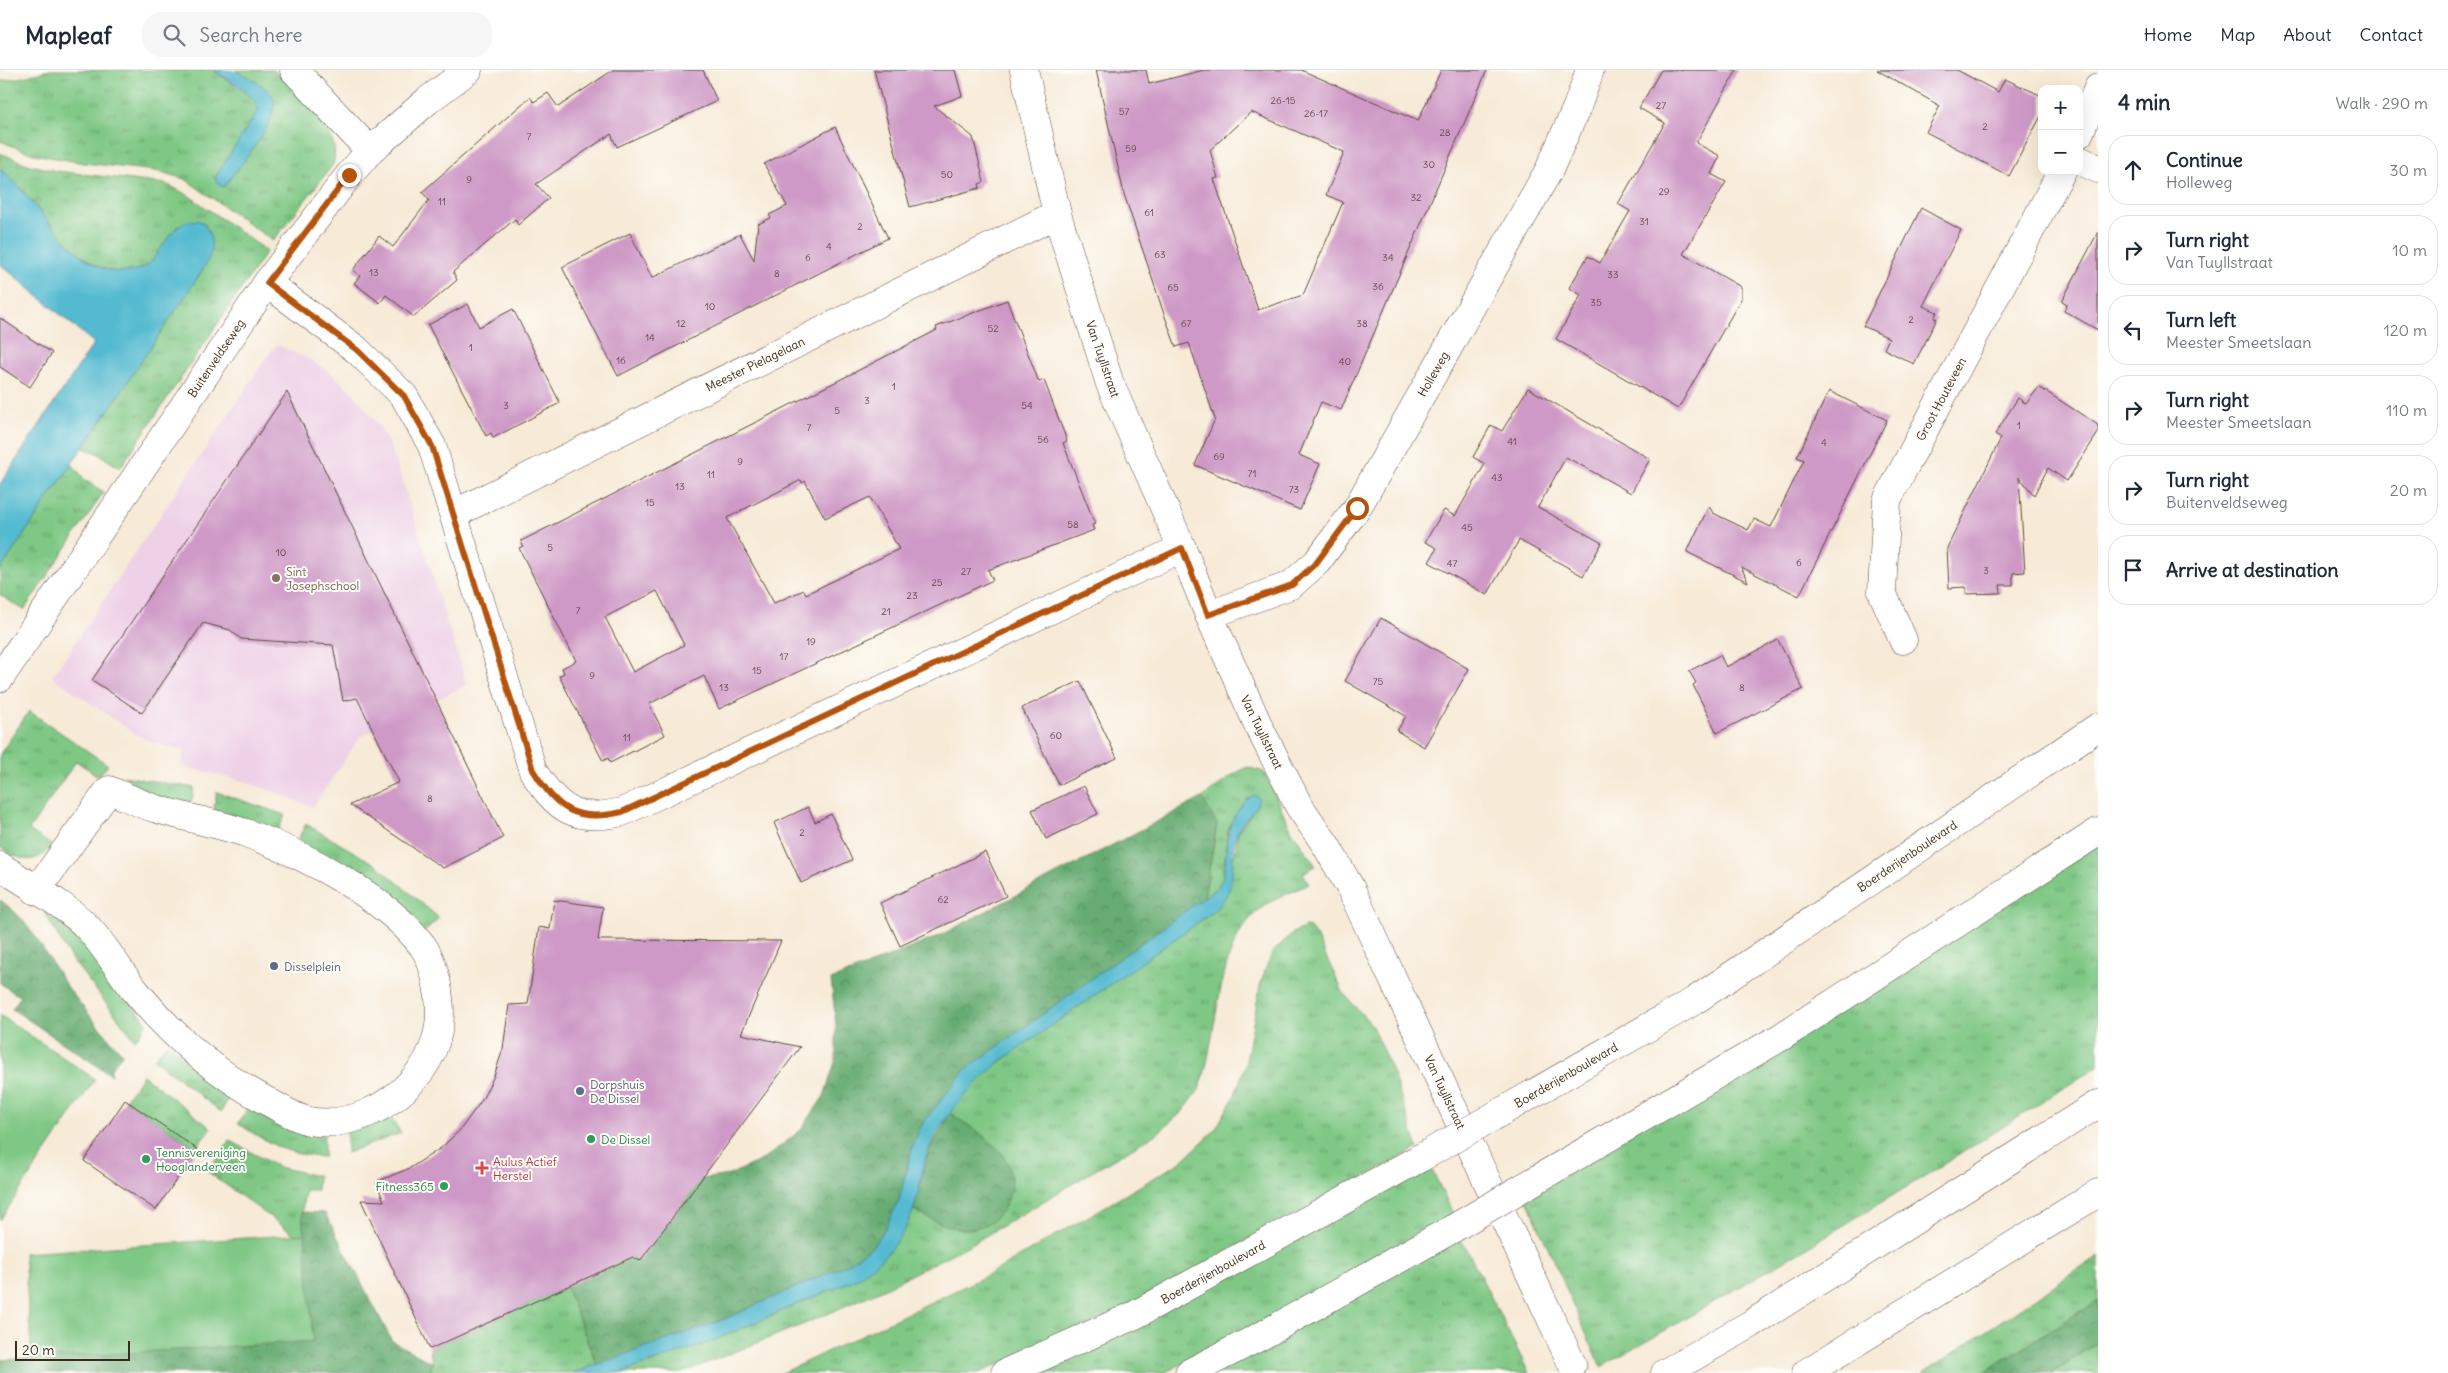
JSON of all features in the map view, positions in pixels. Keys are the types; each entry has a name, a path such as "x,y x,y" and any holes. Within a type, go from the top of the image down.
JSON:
{"main road":[{"path":"294,70 370,151"},
{"name":"Buitenveldseweg","path":"0,678 267,283 349,175 370,151 427,101 468,70"},
{"name":"Van Tuyllstraat","path":"1024,70 1057,214 1110,384 1182,548 1208,615 1259,727 1299,806 1326,845 1351,889 1572,1364"},
{"name":"Holleweg","path":"1208,615 1292,585 1317,562 1357,508 1549,170 1577,107 1590,70"},
{"path":"2081,130 2098,88"},
{"path":"2083,162 2098,169"},
{"name":"Groot Houteveen","path":"1903,640 1882,592 1887,500 2060,175"},
{"name":"Meester Pielagelaan","path":"454,514 1057,214"},
{"path":"267,283 357,350 404,396 432,446 533,770 550,796 562,808 593,816 622,812 1182,548"},
{"name":"Boerderijenboulevard","path":"1005,1373 1135,1315 1422,1157 1694,1001 2098,727"},
{"path":"0,866 88,928 136,993 164,1025 198,1055 231,1082 277,1107 308,1121 338,1122 365,1115 383,1106 405,1090 419,1074 432,1051 440,1029 441,1011 437,978 423,946 394,918 361,892 323,867 245,833 156,809 109,790 36,891"},
{"path":"1189,1373 1261,1336 1454,1228 1781,1037 2098,832"},
{"path":"1665,1373 1751,1324 2098,1104"},
{"path":"1806,1373 2098,1193"}],"shaded area":[{"name":"Sint Josephschool","path":"277,345 307,358 331,373 352,392 380,427 390,446 402,479 467,685 361,736 313,807 247,782 181,766 184,750 154,743 137,735 52,677 273,348"}],"green space":[{"path":"49,70 213,70 251,97 257,103 258,111 215,178 218,184 224,187 271,120 262,86 236,70 274,70 306,101 325,125 332,138 335,152 333,165 273,241 185,179 156,171 84,163 33,154 0,141 0,81"},
{"path":"0,153 30,165 57,171 166,184 188,195 267,251 120,468 97,453 83,448 204,268 179,224 157,255 143,268 131,271 111,271 93,263 76,251 29,198 0,169"},
{"path":"72,464 86,481 104,492 24,610 0,595 0,570"},
{"path":"29,711 108,765 98,776 76,761 29,830 51,845 50,848 38,858 26,859 19,858 0,847 0,754"},
{"path":"1247,767 1264,772 1292,831 1316,866 1303,873 1309,884 1276,899 1254,914 1238,935 1224,973 1204,1075 1199,1090 1182,1112 1159,1132 977,1241 875,1293 809,1322 682,1373 620,1373 708,1343 858,1278 895,1243 914,1210 940,1223 962,1229 972,1228 994,1217 1006,1205 999,1150 950,1113 971,1087 997,1064 1213,912 1235,853 1238,832 1258,804 1239,809 1228,829 1222,882 1204,898 1217,824 1202,798 1234,774"},
{"path":"124,776 194,788 192,800 185,806 153,796"},
{"path":"217,792 285,815 279,829 274,832 216,812 214,806"},
{"path":"1202,798 1217,824 1204,898 964,1071 923,1123 913,1144 899,1200 886,1227 872,1247 846,1265 720,1321 597,1365 566,1287 701,1179 729,1175 764,1159 801,1130 824,1096 836,1059 836,1024 831,980 935,938"},
{"path":"306,824 378,866 439,918 423,934 299,841 299,837"},
{"path":"2098,840 2098,1066 1852,1220 1601,1367 1526,1198"},
{"path":"0,900 11,908 28,927 56,971 92,1019 123,1054 111,1068 111,1075 12,1009 20,997 0,983"},
{"path":"44,912 81,938 147,1023 135,1040 70,957"},
{"path":"1306,927 1310,928 1316,936 1344,994 1371,1024 1392,1071 1418,1148 1102,1319 979,1373 782,1373 990,1274 1181,1162 1215,1130 1234,1097 1245,1066 1261,981 1272,953 1292,933"},
{"path":"0,1015 95,1079 0,1220"},
{"path":"167,1043 231,1094 221,1112 154,1059"},
{"path":"143,1075 211,1128 196,1148 125,1100"},
{"path":"250,1106 324,1135 324,1157 300,1154 278,1147 238,1123"},
{"path":"950,1113 983,1135 999,1150 1007,1162 1011,1174 1008,1200 1002,1211 993,1220 981,1227 953,1228 914,1210 927,1154"},
{"path":"389,1114 401,1133 347,1153 347,1132"},
{"path":"229,1140 278,1167 318,1176 317,1190 305,1190 302,1212 305,1234 295,1235 208,1172"},
{"path":"1426,1166 1429,1171 1432,1170 1453,1213 1449,1215 1450,1219 1256,1327 1164,1373 1031,1373"},
{"path":"302,1212 325,1213 392,1341 432,1363 430,1373 0,1373 0,1360 313,1341"},
{"path":"305,1234 313,1341 32,1359 24,1253"},
{"path":"1458,1237 1466,1247 1529,1373 1209,1373"},
{"path":"2098,1256 2098,1300 1983,1373 1923,1373"},
{"path":"566,1287 597,1365 573,1373 430,1373 432,1363 430,1349"},
{"path":"2098,1300 2098,1343 2051,1373 1983,1373"},
{"path":"2098,1343 2098,1373 2051,1373"}],"water":[{"path":"213,70 240,73 249,78 270,93 273,97 274,107 271,118 257,144 224,187 218,184 215,178 258,110 252,98 246,92"},
{"path":"0,169 75,250 93,263 111,271 130,271 147,266 172,232 186,222 194,220 203,222 209,232 211,250 205,267 0,570 0,484 94,343 0,264"},
{"path":"1255,795 1259,798 1258,803 1240,827 1234,842 1231,881 1222,901 1213,912 997,1064 966,1094 947,1117 933,1142 925,1162 915,1204 904,1231 891,1249 875,1264 858,1278 708,1343 620,1373 573,1373 720,1321 846,1265 872,1247 886,1227 899,1200 913,1144 923,1123 964,1071 1217,888 1224,870 1230,827 1243,804"}],"building":[{"path":"613,70 703,70 717,101 617,147 611,134 536,184 549,198 518,225 515,219 453,272 457,280 414,317 386,295 380,303 354,283 360,276 353,270 379,236 393,247 429,200 422,192 530,97 534,102 548,93 558,107"},
{"path":"874,70 955,70 962,96 934,106 973,137 984,182 979,184 980,188 910,207"},
{"path":"1096,70 1146,70 1149,84 1204,70 1301,70 1418,121 1441,70 1487,70 1341,410 1321,402 1299,455 1320,464 1300,510 1195,465 1215,419 1189,343 1176,347 1124,194","holes":["1251,112 1344,152 1326,195 1343,202 1303,295 1258,310 1214,179 1218,178 1210,150"]},
{"path":"1661,70 1737,70 1696,143 1720,156 1711,174 1726,182 1683,254 1741,287 1741,299 1678,409 1556,339 1581,295 1569,288 1588,256 1600,263 1630,211 1618,204 1665,123 1639,108"},
{"path":"1877,70 1957,70 1998,92 2005,79 2038,94 2038,122 2009,176 1926,132 1940,106"},
{"path":"835,127 888,238 618,376 562,267 630,233 652,278 740,234 754,260 758,224 771,218 769,215 787,206 764,164"},
{"path":"1921,208 1961,230 1923,306 1937,312 1934,318 1937,319 1914,364 1884,349 1889,338 1863,326"},
{"path":"2098,232 2098,330 2064,311 2067,304 2062,301"},
{"path":"1007,300 1039,382 1044,380 1067,441 1063,443 1095,524 1092,525 1094,530 988,570 993,580 719,709 704,676 649,704 665,735 610,763 608,758 603,761 559,676 564,673 562,668 576,661 519,548 523,546 521,541 937,330 936,327","holes":["801,480 802,483 805,481 825,518 870,497 899,549 806,594 804,590 774,603 727,518","657,591 684,645 633,672 605,617"]},
{"path":"468,304 479,327 513,309 560,403 493,438 491,433 486,436 428,325"},
{"path":"0,318 52,353 30,387 0,367"},
{"path":"2039,387 2098,425 2098,433 2067,481 2048,468 2034,495 2019,477 2025,572 2013,573 2013,585 2000,585 2001,593 1966,594 1966,587 1949,588 1947,548 2001,438 1995,434 2018,398 2026,404"},
{"path":"1528,388 1650,459 1631,493 1566,457 1538,507 1602,543 1583,576 1519,540 1487,595 1429,562 1437,548 1425,542 1444,510 1455,516 1485,464 1473,457 1491,425 1502,431"},
{"path":"1829,391 1887,420 1799,596 1741,567 1748,582 1687,552 1709,506 1713,513 1748,530 1754,519 1771,527 1804,460 1797,457"},
{"path":"287,392 503,838 443,868 350,805 399,782 357,698 343,701 333,645 241,639 230,630 203,623 142,713 92,680"},
{"path":"1381,618 1469,669 1424,747 1397,731 1406,716 1345,681"},
{"path":"1778,640 1803,689 1717,733 1693,685 1696,683 1689,671 1720,655 1726,667"},
{"path":"1080,681 1117,758 1059,785 1022,708"},
{"path":"1084,786 1098,814 1046,839 1032,810"},
{"path":"808,807 815,822 831,814 852,860 801,883 774,823"},
{"path":"985,852 1006,896 900,946 880,903"},
{"name":"De Dissel","path":"554,900 603,907 598,940 781,941 741,1034 800,1047 640,1261 633,1257 430,1349 361,1200 384,1201 376,1182 410,1168 441,1148 460,1130 482,1100 494,1076 503,1049 509,1005 528,1004 539,927 550,929"},
{"path":"125,1100 197,1149 156,1210 84,1161"}],"place":[{"name":"Sint Josephschool","path":"276,578"},
{"name":"Disselplein","path":"274,966"},
{"name":"Dorpshuis De Dissel","path":"580,1091"},
{"name":"De Dissel","path":"591,1139"},
{"name":"Tennisvereniging Hooglanderveen","path":"146,1159"},
{"name":"Aulus Actief Herstel","path":"482,1168"},
{"name":"Fitness365","path":"444,1186"}],"route":[{"path":"349,175 267,283 357,350 404,396 432,446 533,770 550,796 562,808 575,813 593,816 622,812 1182,548 1208,615 1292,585 1317,562 1357,508"}]}
